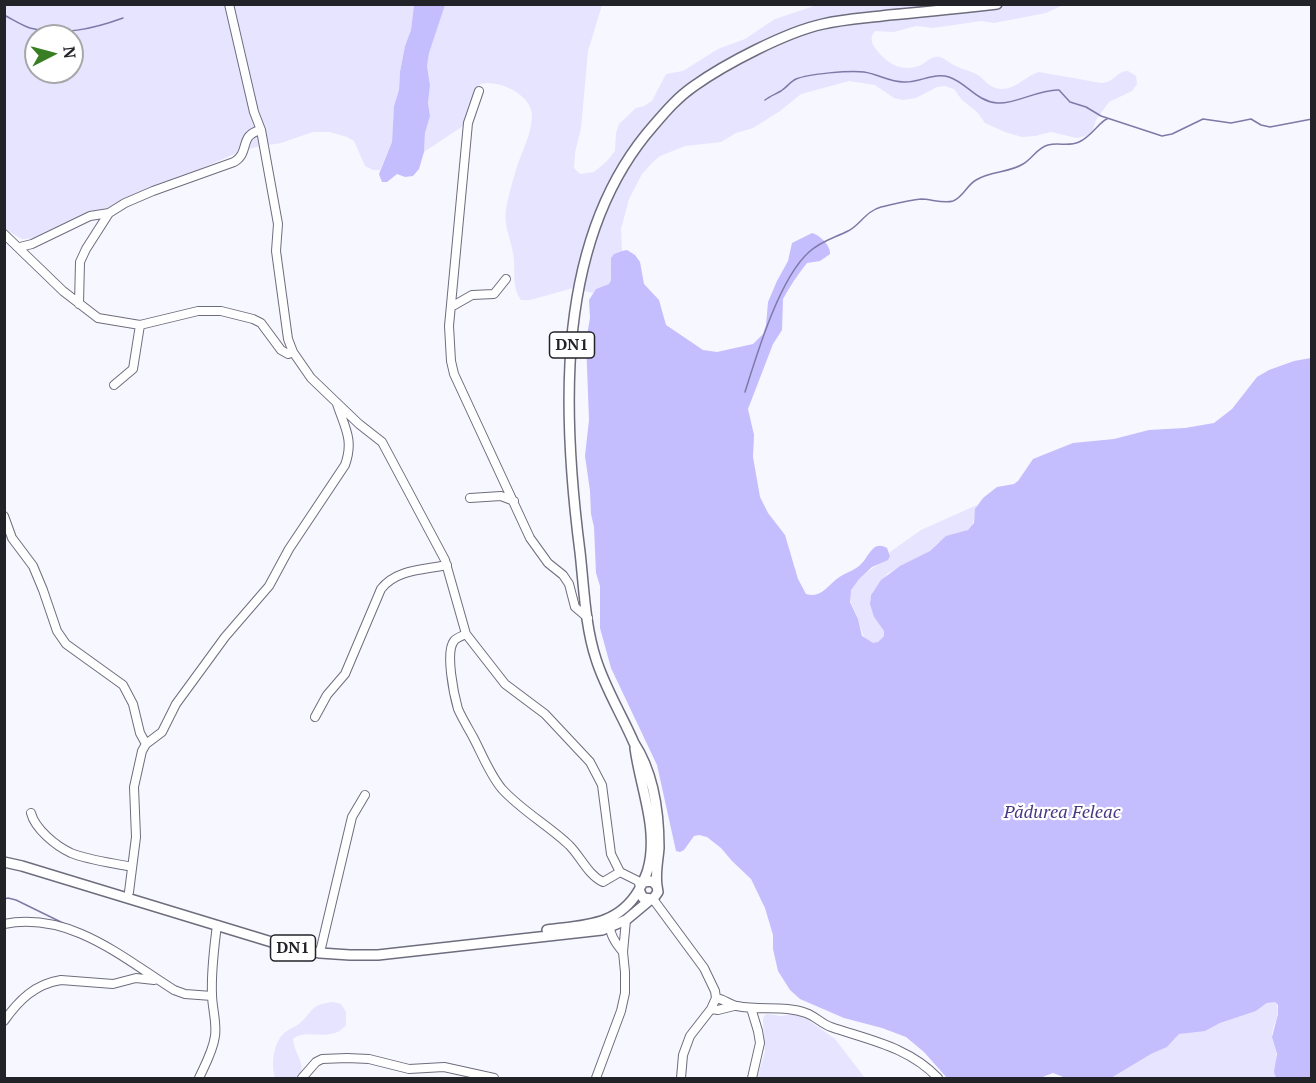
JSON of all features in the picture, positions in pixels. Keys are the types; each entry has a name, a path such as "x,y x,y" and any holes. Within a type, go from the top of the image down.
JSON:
{"main road":[{"name":"DN1","path":"4,862 296,948 320,953 350,955 378,955 610,928 626,920 652,899 658,892 656,873 659,841 656,811 646,766 595,657 573,499 570,430 571,361 577,292 596,225 607,197 634,150 678,99 694,86 733,63 810,28 854,19 997,4"},
{"name":"DN1","path":"4,857 25,861 290,942 321,948 379,949 581,926 613,917 626,908 641,886 650,862 650,832 634,743"},
{"path":"652,899 643,898 641,886 651,881 657,886"}],"street":[{"path":"230,4 254,112 261,129 278,224 276,251 288,339 293,352 311,378 358,424 382,442 447,565 466,634 505,684 545,714 590,762 602,785 611,854 620,872 638,881 641,886"},
{"path":"479,91 468,123 451,307 449,345 454,374 530,538 548,563 563,575 569,584 575,607 588,618"},
{"path":"20,247 41,240 90,216 109,213 153,191 234,162 243,154 247,136 261,129"},
{"path":"80,304 80,262 109,213"},
{"path":"5,234 63,291 98,318 141,325 198,311 221,311 261,323 281,350 288,354 293,352"},
{"path":"451,307 472,296 494,294 506,279"},
{"path":"114,384 133,369 141,325"},
{"path":"129,892 136,837 134,787 142,751 146,744 162,732 176,704 225,637 269,586 289,549 345,465 350,451 349,440 336,400"},
{"path":"470,498 501,496 514,501"},
{"path":"4,516 12,538 33,566 57,631 66,644 123,685 133,704 140,733 146,744"},
{"path":"315,717 327,695 345,674 381,589 388,580 397,574 447,565"},
{"path":"466,634 454,640 451,647 451,672 459,709 494,777 517,804 555,832 576,852 598,880 603,882 609,880 620,872"},
{"path":"321,948 352,818 365,795"},
{"path":"31,813 33,821 40,830 71,852 132,867"},
{"path":"652,899 704,968 713,984 716,998 711,1009 690,1036 683,1056 681,1078"},
{"path":"613,917 610,928 622,952"},
{"path":"596,1078 623,1002 626,972 622,952 626,920"},
{"path":"4,924 40,921 60,926 109,947 174,990 185,994 212,996"},
{"path":"199,1078 215,1037 212,996 213,952 217,925"},
{"path":"4,1021 22,998 52,981 118,984 136,978 159,981"},
{"path":"716,998 734,1006 808,1013 827,1026 897,1048 916,1058 938,1078"},
{"path":"711,1009 718,1010 734,1006"},
{"path":"751,1008 760,1043 752,1078"},
{"path":"302,1078 316,1062 322,1059 347,1058 369,1059 409,1069 444,1067 494,1078"}],"shaded area":[{"path":"5,5 414,5 411,30 405,46 399,90 394,106 392,142 380,170 373,170 365,166 354,141 347,137 330,132 313,132 281,143 239,152 158,185 120,204 87,214 40,238 22,239 5,229"},
{"path":"445,5 602,5 588,51 581,128 574,168 580,174 594,172 607,161 615,151 619,124 636,108 652,101 666,74 683,71 718,49 745,39 775,19 817,5 1063,5 1046,13 994,23 981,21 933,28 916,26 894,32 875,31 872,35 872,42 879,53 894,65 912,68 934,57 940,57 978,75 997,89 1012,87 1039,72 1101,83 1110,81 1124,71 1128,71 1136,76 1137,84 1132,91 1109,102 1089,135 1077,138 1051,132 1022,137 1005,132 985,123 954,89 945,86 937,87 916,98 903,100 894,98 875,85 849,81 801,94 753,128 736,133 721,142 685,146 660,156 652,163 642,174 629,199 621,229 622,251 611,258 612,276 609,284 596,289 593,293 573,288 530,300 521,300 515,286 513,254 505,216 513,180 530,131 531,109 514,90 496,84 480,84 475,91 466,124 424,152 425,133 430,116 428,103 430,85 427,66"},
{"path":"977,505 972,527 939,542 930,551 888,573 873,591 870,599 874,617 884,631 884,636 878,642 869,643 865,639 850,600 854,584 890,556 890,552 921,530"},
{"path":"1271,1001 1275,1002 1278,1010 1272,1035 1276,1052 1276,1078 1111,1078 1167,1047 1179,1034 1209,1029 1256,1011"},
{"path":"333,1002 341,1004 346,1012 346,1025 333,1034 305,1034 293,1039 302,1068 299,1078 275,1078 274,1053 282,1035 299,1024 316,1007"},
{"path":"767,1014 781,1016 794,1014 807,1019 835,1039 865,1078 757,1078 765,1052 763,1020"}],"green space":[{"path":"414,5 445,5 427,66 430,85 428,103 430,116 425,133 424,152 419,169 413,176 405,177 397,174 387,182 382,182 379,174 392,142 394,106 399,90 405,46 411,30"},
{"name":"Pădurea Feleac","path":"812,233 824,241 830,254 820,261 807,263 783,299 782,330 773,344 748,409 754,435 753,457 760,497 768,513 785,535 798,579 806,594 820,593 838,578 859,566 874,548 882,546 887,548 890,556 888,560 872,567 851,590 850,602 858,619 862,636 873,643 878,642 884,636 884,631 874,617 870,604 871,595 881,580 900,566 930,551 946,536 968,530 974,523 975,509 983,498 997,487 1018,481 1033,459 1073,443 1114,439 1149,430 1185,428 1214,423 1232,409 1257,377 1294,361 1311,358 1311,1078 1276,1078 1274,1072 1277,1054 1272,1037 1278,1014 1278,1005 1275,1002 1267,1003 1256,1011 1220,1023 1205,1031 1179,1034 1167,1047 1111,1078 1066,1078 1053,1073 1040,1078 947,1078 924,1052 906,1037 844,1018 800,999 790,990 778,971 773,949 773,935 765,908 751,879 707,837 694,836 684,850 676,851 657,765 611,668 600,628 600,586 596,573 594,527 585,456 589,420 586,341 590,318 589,300 596,289 609,284 611,258 614,254 627,250 640,262 644,284 659,300 666,325 703,350 717,352 753,344 763,334 768,302 788,261 792,243"}],"waterway":[{"path":"4,15 30,28 54,31 89,28 123,18"},
{"path":"765,100 802,77 858,72 904,82 938,76 949,77 983,99 997,103 1011,102 1043,92 1059,90 1070,102 1086,107 1101,116 1162,136 1172,134 1203,119 1231,123 1251,119 1270,127 1312,119"},
{"path":"745,392 779,298 798,264 814,248 848,231 871,212 881,207 921,199 953,201 976,180 1018,167 1048,145 1079,142 1107,119"},
{"path":"4,899 16,900 65,924"}]}
